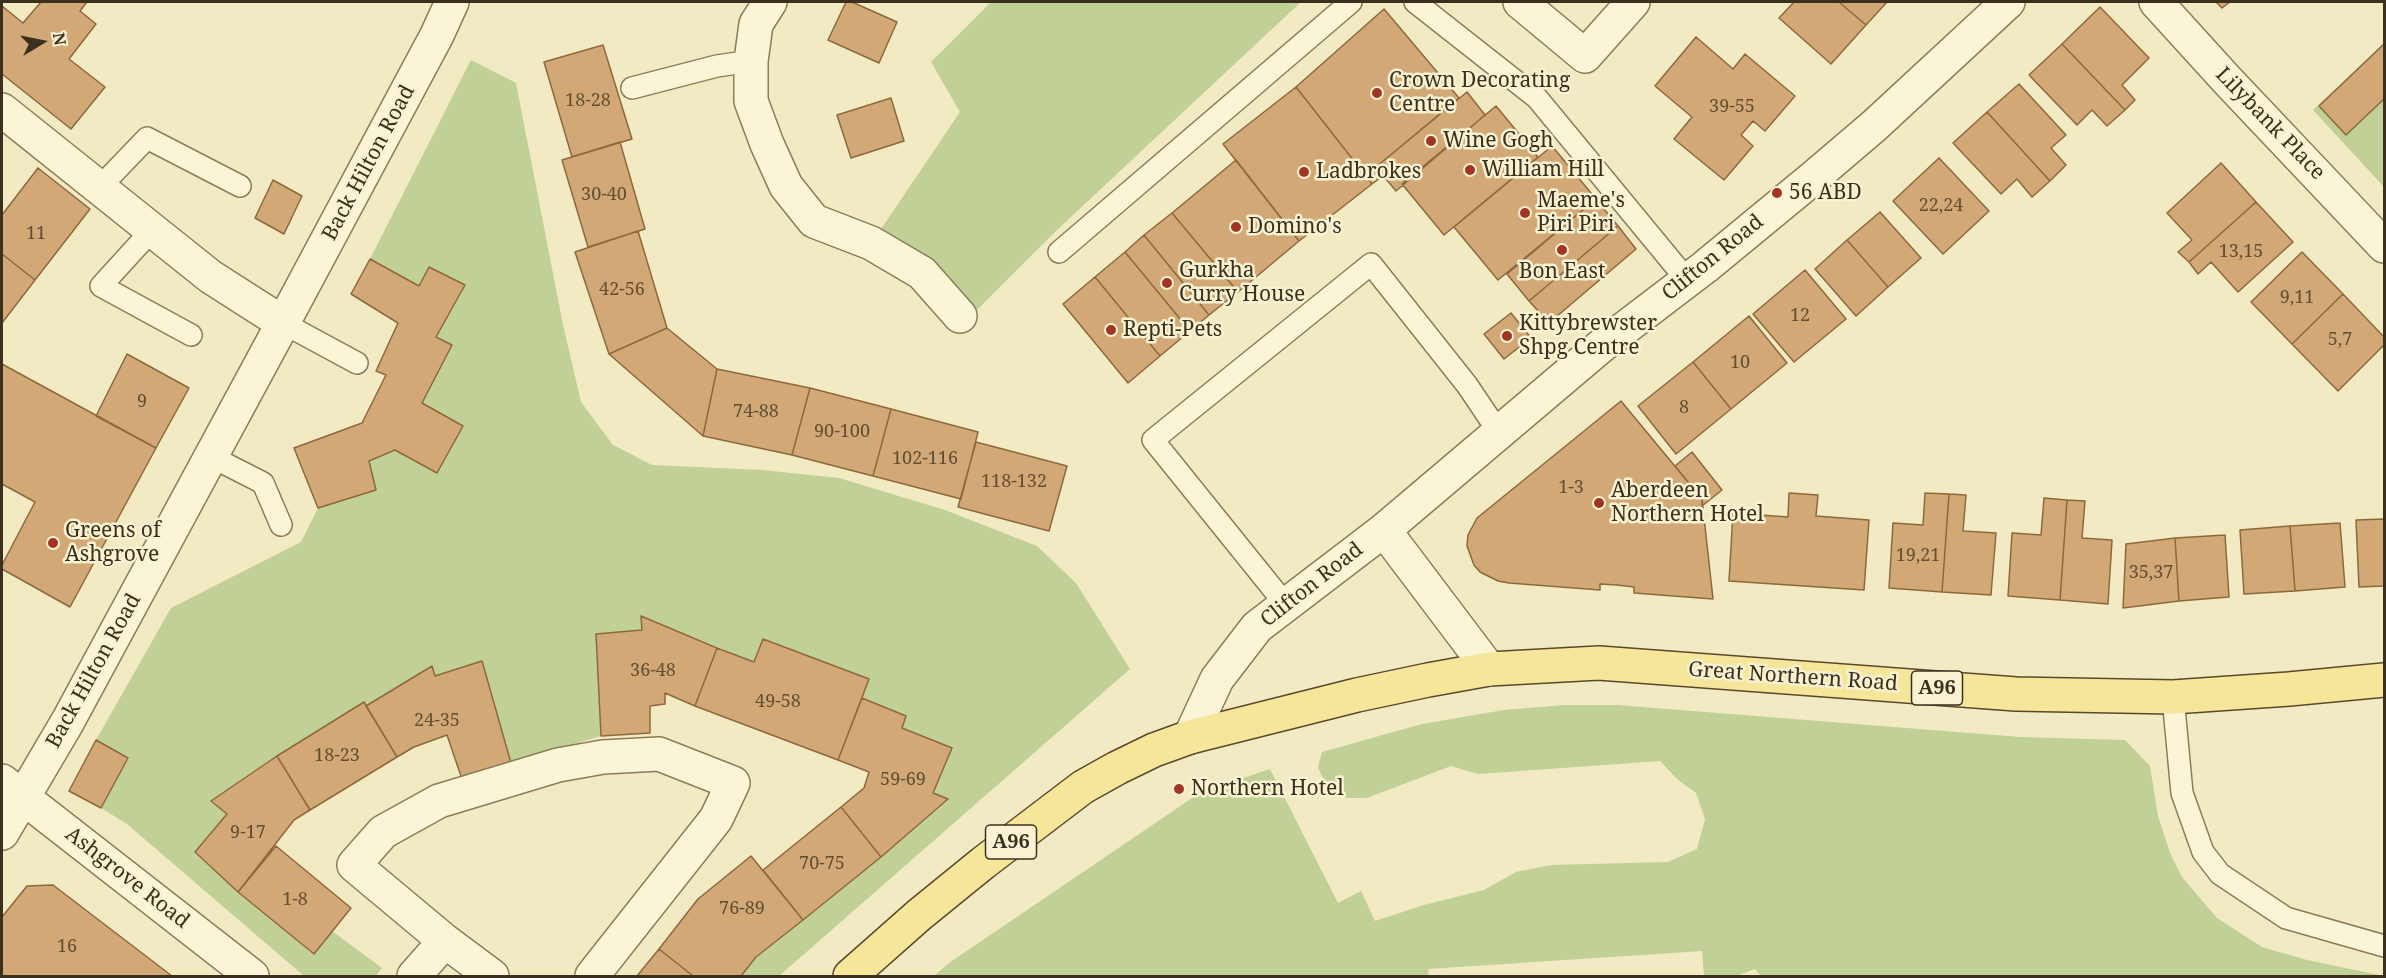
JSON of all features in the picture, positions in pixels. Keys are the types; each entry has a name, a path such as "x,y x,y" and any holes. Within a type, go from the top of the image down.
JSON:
{"main road":[{"name":"Great Northern Road","path":"1489,669 1599,663 2016,694 2173,697 2385,680"},
{"name":"A96","path":"850,976 928,908 1083,787 1154,750 1190,737 1358,695 1489,669"}],"street":[{"name":"Back Hilton Road","path":"2,833 12,789 68,721 283,323 452,2"},
{"path":"770,2 756,24 751,61 752,101 767,144 786,186 814,221 871,243 922,273 960,316"},
{"path":"1520,2 1585,56 1633,2"},
{"name":"Clifton Road","path":"1190,737 1217,679 1257,627 1384,530 1600,347 1687,280 1874,126 2008,2"},
{"name":"Lilybank Place","path":"2156,2 2385,246"},
{"path":"2,110 211,276 283,323"},
{"name":"Clifton Road","path":"1384,530 1489,669"},
{"path":"492,976 445,941 354,866 383,832 439,801 558,765 603,757 659,753 733,783 716,819 592,976"},
{"name":"Ashgrove Road","path":"12,789 252,976"},
{"path":"414,976 445,941"}],"lane":[{"path":"1059,252 1351,2"},
{"path":"1415,2 1537,98 1687,280"},
{"path":"632,88 717,66 751,61"},
{"path":"99,188 147,138 240,186"},
{"path":"152,230 101,286 191,335"},
{"path":"1286,605 1153,441 1371,264 1467,385 1500,434"},
{"path":"283,323 357,363"},
{"path":"210,456 263,483 280,525"},
{"path":"2173,697 2182,793 2203,852 2220,873 2286,918 2385,946"}],"green space":[{"path":"991,2 1301,2 1058,229 967,320 877,235 960,112 931,62"},
{"path":"2384,43 2384,187 2313,110"},
{"path":"471,60 516,83 563,325 581,402 613,445 652,465 762,470 839,478 945,510 1037,546 1076,583 1130,669 779,976 741,976 756,957 948,800 933,793 952,748 902,728 906,716 862,698 869,679 763,639 754,662 642,616 642,630 597,634 601,736 511,763 482,661 435,676 431,666 366,706 363,703 277,756 211,801 227,814 195,853 313,954 332,931 382,968 376,976 304,976 127,824 101,808 128,758 96,740 171,608 301,542 318,508 376,490 369,461 462,426 422,403 436,337 465,285 429,267 419,286 370,259"},
{"path":"1566,705 1617,705 2020,737 2125,740 2150,766 2158,816 2170,853 2182,877 2217,918 2262,947 2307,960 2384,976 1761,976 1755,969 1737,976 1704,976 1702,951 1428,969 1429,976 934,976 949,963 1201,792 1270,769 1338,903 1361,891 1375,921 1424,905 1484,890 1516,872 1551,865 1668,862 1697,849 1705,819 1696,793 1677,779 1660,761 1478,774 1451,766 1367,798 1347,798 1326,786 1318,767 1322,752 1422,724 1504,710"}],"building":[{"path":"41,2 87,2 80,11 96,24 69,59 105,87 71,129 2,74 2,6 23,23"},
{"path":"846,2 852,2 897,22 879,63 828,40"},
{"path":"1794,2 1839,2 1866,25 1831,64 1779,18"},
{"path":"1839,2 1887,2 1866,25"},
{"path":"2216,2 2230,2 2222,8"},
{"path":"2100,7 2149,58 2122,85 2135,100 2125,110 2062,44"},
{"name":"Crown Decorating Centre","path":"1384,9 1459,98 1376,167 1383,176 1372,184 1296,87"},
{"path":"1696,37 1733,69 1745,54 1795,96 1765,131 1753,121 1741,135 1753,146 1724,180 1674,139 1692,117 1655,86"},
{"path":"2062,44 2125,110 2107,126 2092,110 2077,125 2029,75"},
{"path":"2384,44 2384,99 2346,135 2319,106"},
{"path":"603,45 632,139 572,157 544,62"},
{"path":"2019,84 2066,135 2051,148 2066,165 2050,181 1987,112"},
{"name":"Ladbrokes","path":"1296,87 1372,184 1299,241 1223,144"},
{"name":"Wine Gogh","path":"1467,92 1485,115 1396,191 1376,167"},
{"path":"891,98 904,141 851,158 837,115"},
{"name":"William Hill","path":"1496,106 1538,157 1444,235 1402,184"},
{"path":"1987,112 2050,181 2032,197 2017,179 2001,194 1953,143"},
{"path":"620,142 645,229 588,247 562,160"},
{"name":"Maeme's Piri Piri","path":"1552,146 1596,199 1498,280 1454,227"},
{"path":"1939,158 1989,211 1943,254 1893,201"},
{"name":"Domino's","path":"1236,160 1299,241 1238,292 1172,213"},
{"path":"2221,163 2256,202 2189,262 2178,252 2192,240 2167,213"},
{"path":"38,168 90,209 35,280 2,254 2,215"},
{"path":"273,180 302,196 284,234 255,218"},
{"name":"Bon East","path":"1596,199 1618,226 1529,301 1507,274"},
{"path":"2256,202 2293,242 2238,292 2211,262 2198,274 2189,262"},
{"path":"1880,212 1921,258 1888,287 1847,240"},
{"path":"1172,213 1238,292 1209,315 1144,235"},
{"path":"1618,226 1636,249 1549,323 1529,301"},
{"path":"638,231 667,328 609,354 575,252"},
{"name":"Gurkha Curry House","path":"1144,235 1209,315 1190,331 1125,252"},
{"path":"1847,240 1888,287 1856,316 1815,269"},
{"path":"1125,252 1190,331 1160,356 1095,277"},
{"path":"2302,252 2343,294 2292,344 2251,302"},
{"path":"2,254 35,280 2,323"},
{"path":"370,259 419,286 429,267 465,285 436,337 452,345 422,403 463,426 437,473 395,450 369,461 376,490 318,508 294,448 362,423 386,375 376,371 398,323 351,294"},
{"path":"1805,270 1846,319 1794,362 1753,314"},
{"name":"Repti-Pets","path":"1095,277 1160,356 1128,383 1063,304"},
{"path":"2343,294 2384,337 2384,345 2338,391 2292,344"},
{"name":"Kittybrewster Shpg Centre","path":"1511,313 1531,338 1504,359 1484,334"},
{"path":"1749,316 1787,363 1731,409 1693,362"},
{"path":"667,328 717,369 703,436 609,354"},
{"path":"127,354 189,388 156,448 96,416"},
{"path":"1693,362 1731,409 1676,454 1638,406"},
{"path":"2,364 156,448 70,607 2,569 35,502 2,484"},
{"path":"717,369 810,388 792,455 703,436"},
{"path":"810,388 891,409 873,476 792,455"},
{"name":"Aberdeen Northern Hotel","path":"1621,401 1702,499 1713,599 1634,593 1634,587 1617,585 1600,584 1600,590 1509,583 1498,581 1480,572 1474,565 1467,546 1468,535 1477,518"},
{"path":"891,409 978,432 961,499 873,476"},
{"path":"976,442 1067,466 1049,531 958,507"},
{"path":"1692,452 1722,490 1702,506 1702,499 1675,466"},
{"path":"1789,493 1818,495 1816,516 1869,520 1864,590 1729,581 1733,513 1788,517"},
{"path":"1925,493 1949,494 1942,592 1889,588 1893,523 1923,525"},
{"path":"1949,494 1966,495 1963,531 1996,533 1991,595 1942,592"},
{"path":"2044,498 2067,500 2060,600 2008,596 2012,533 2041,535"},
{"path":"2067,500 2085,501 2082,538 2112,540 2108,604 2060,600"},
{"path":"2384,519 2384,586 2359,587 2356,520"},
{"path":"2340,523 2345,587 2295,591 2290,526"},
{"path":"2290,526 2295,591 2244,594 2240,530"},
{"path":"2225,535 2229,597 2179,601 2175,538"},
{"path":"2175,538 2179,601 2123,608 2126,544"},
{"path":"641,616 717,648 695,706 665,693 665,704 650,706 650,733 601,736 596,634 642,630"},
{"path":"763,639 869,679 838,760 695,706 717,648 754,662"},
{"path":"482,661 511,763 462,779 447,735 414,747 397,757 366,706 432,666 435,676"},
{"path":"862,698 906,716 902,728 952,748 933,793 948,799 881,857 841,807 864,788 869,772 838,760"},
{"path":"364,702 397,757 310,810 277,756"},
{"path":"96,740 128,758 101,808 69,791"},
{"path":"277,756 310,810 294,820 238,892 195,852 227,814 211,801"},
{"path":"841,807 881,857 803,920 763,870"},
{"path":"276,846 351,908 314,954 238,892"},
{"path":"751,856 803,920 756,957 741,976 693,976 659,949 698,899"},
{"path":"53,885 172,976 2,976 2,917 27,886"},
{"path":"659,949 693,976 637,976"}],"place":[{"name":"Crown Decorating Centre","path":"1377,93"},
{"name":"Wine Gogh","path":"1431,141"},
{"name":"William Hill","path":"1470,170"},
{"name":"Ladbrokes","path":"1304,172"},
{"name":"56 ABD","path":"1777,193"},
{"name":"Maeme's Piri Piri","path":"1525,213"},
{"name":"Domino's","path":"1236,227"},
{"name":"Bon East","path":"1562,250"},
{"name":"Gurkha Curry House","path":"1167,283"},
{"name":"Repti-Pets","path":"1111,330"},
{"name":"Kittybrewster Shpg Centre","path":"1507,336"},
{"name":"Aberdeen Northern Hotel","path":"1599,503"},
{"name":"Greens of Ashgrove","path":"53,543"},
{"name":"Northern Hotel","path":"1179,789"}]}
